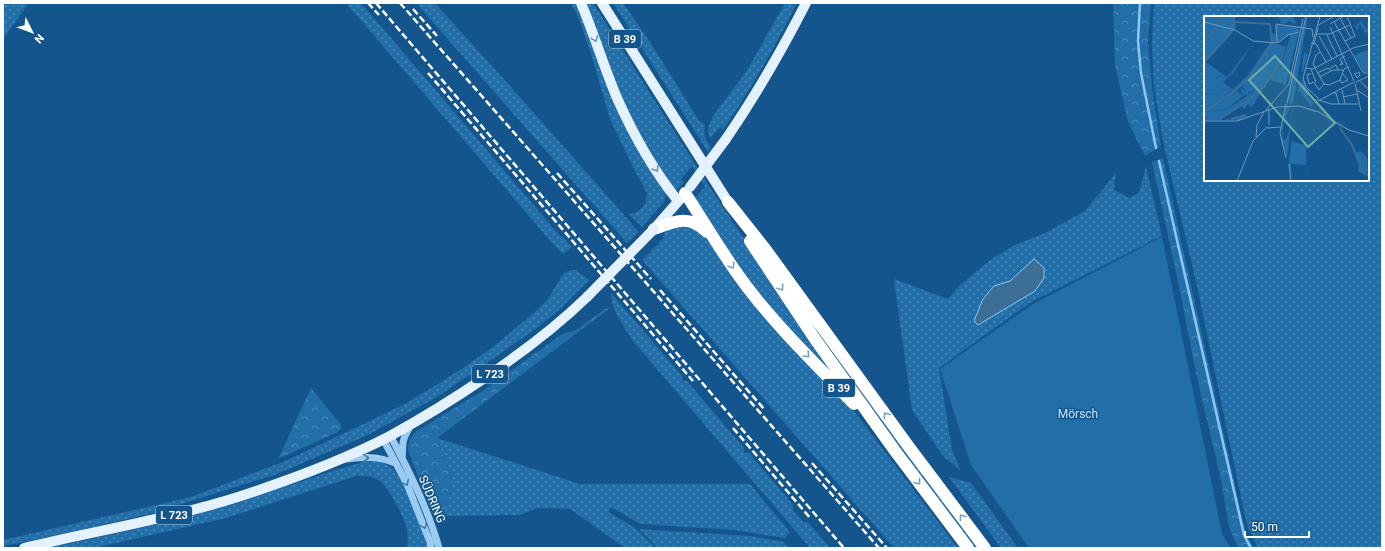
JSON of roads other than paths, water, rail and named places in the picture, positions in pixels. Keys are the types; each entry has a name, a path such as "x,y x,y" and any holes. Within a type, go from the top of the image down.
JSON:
{"highway":[{"name":"B 39","path":"684,194 739,276 768,313 864,414 895,451"},
{"name":"B 39","path":"728,202 759,256 811,333 895,451 968,548"},
{"name":"B 39","path":"728,202 766,250 904,440 985,548"},
{"name":"B 39","path":"654,229 682,220 693,222 702,227 714,240"}],"main road":[{"path":"581,3 618,98 636,136 669,190 684,194 746,111 783,47 806,3"},
{"name":"B 39","path":"602,3 728,202"},
{"name":"L 723","path":"24,548 138,524 238,497 337,460 387,437 464,392 514,358 564,320 654,229 684,194"}],"street":[{"name":"SÜDRING","path":"402,459 404,451 402,445 405,435 412,423"},
{"name":"SÜDRING","path":"387,437 402,459 430,520 438,548"},
{"name":"SÜDRING","path":"387,437 394,463 410,491 432,548"},
{"path":"337,460 366,457 383,459 394,463"}],"waterway":[{"path":"1140,3 1138,41 1141,73 1156,148"},
{"path":"1159,161 1244,535 1251,548"}],"railway":[{"path":"368,3 379,15"},
{"path":"376,3 844,548"},
{"path":"400,3 879,548"},
{"path":"413,9 437,36"},
{"path":"428,73 693,381"},
{"path":"557,173 651,279"},
{"path":"660,290 764,409"},
{"path":"733,428 811,519"},
{"path":"812,463 887,548"}],"park label":[{"name":"Mörsch","path":"1078,414"}]}
